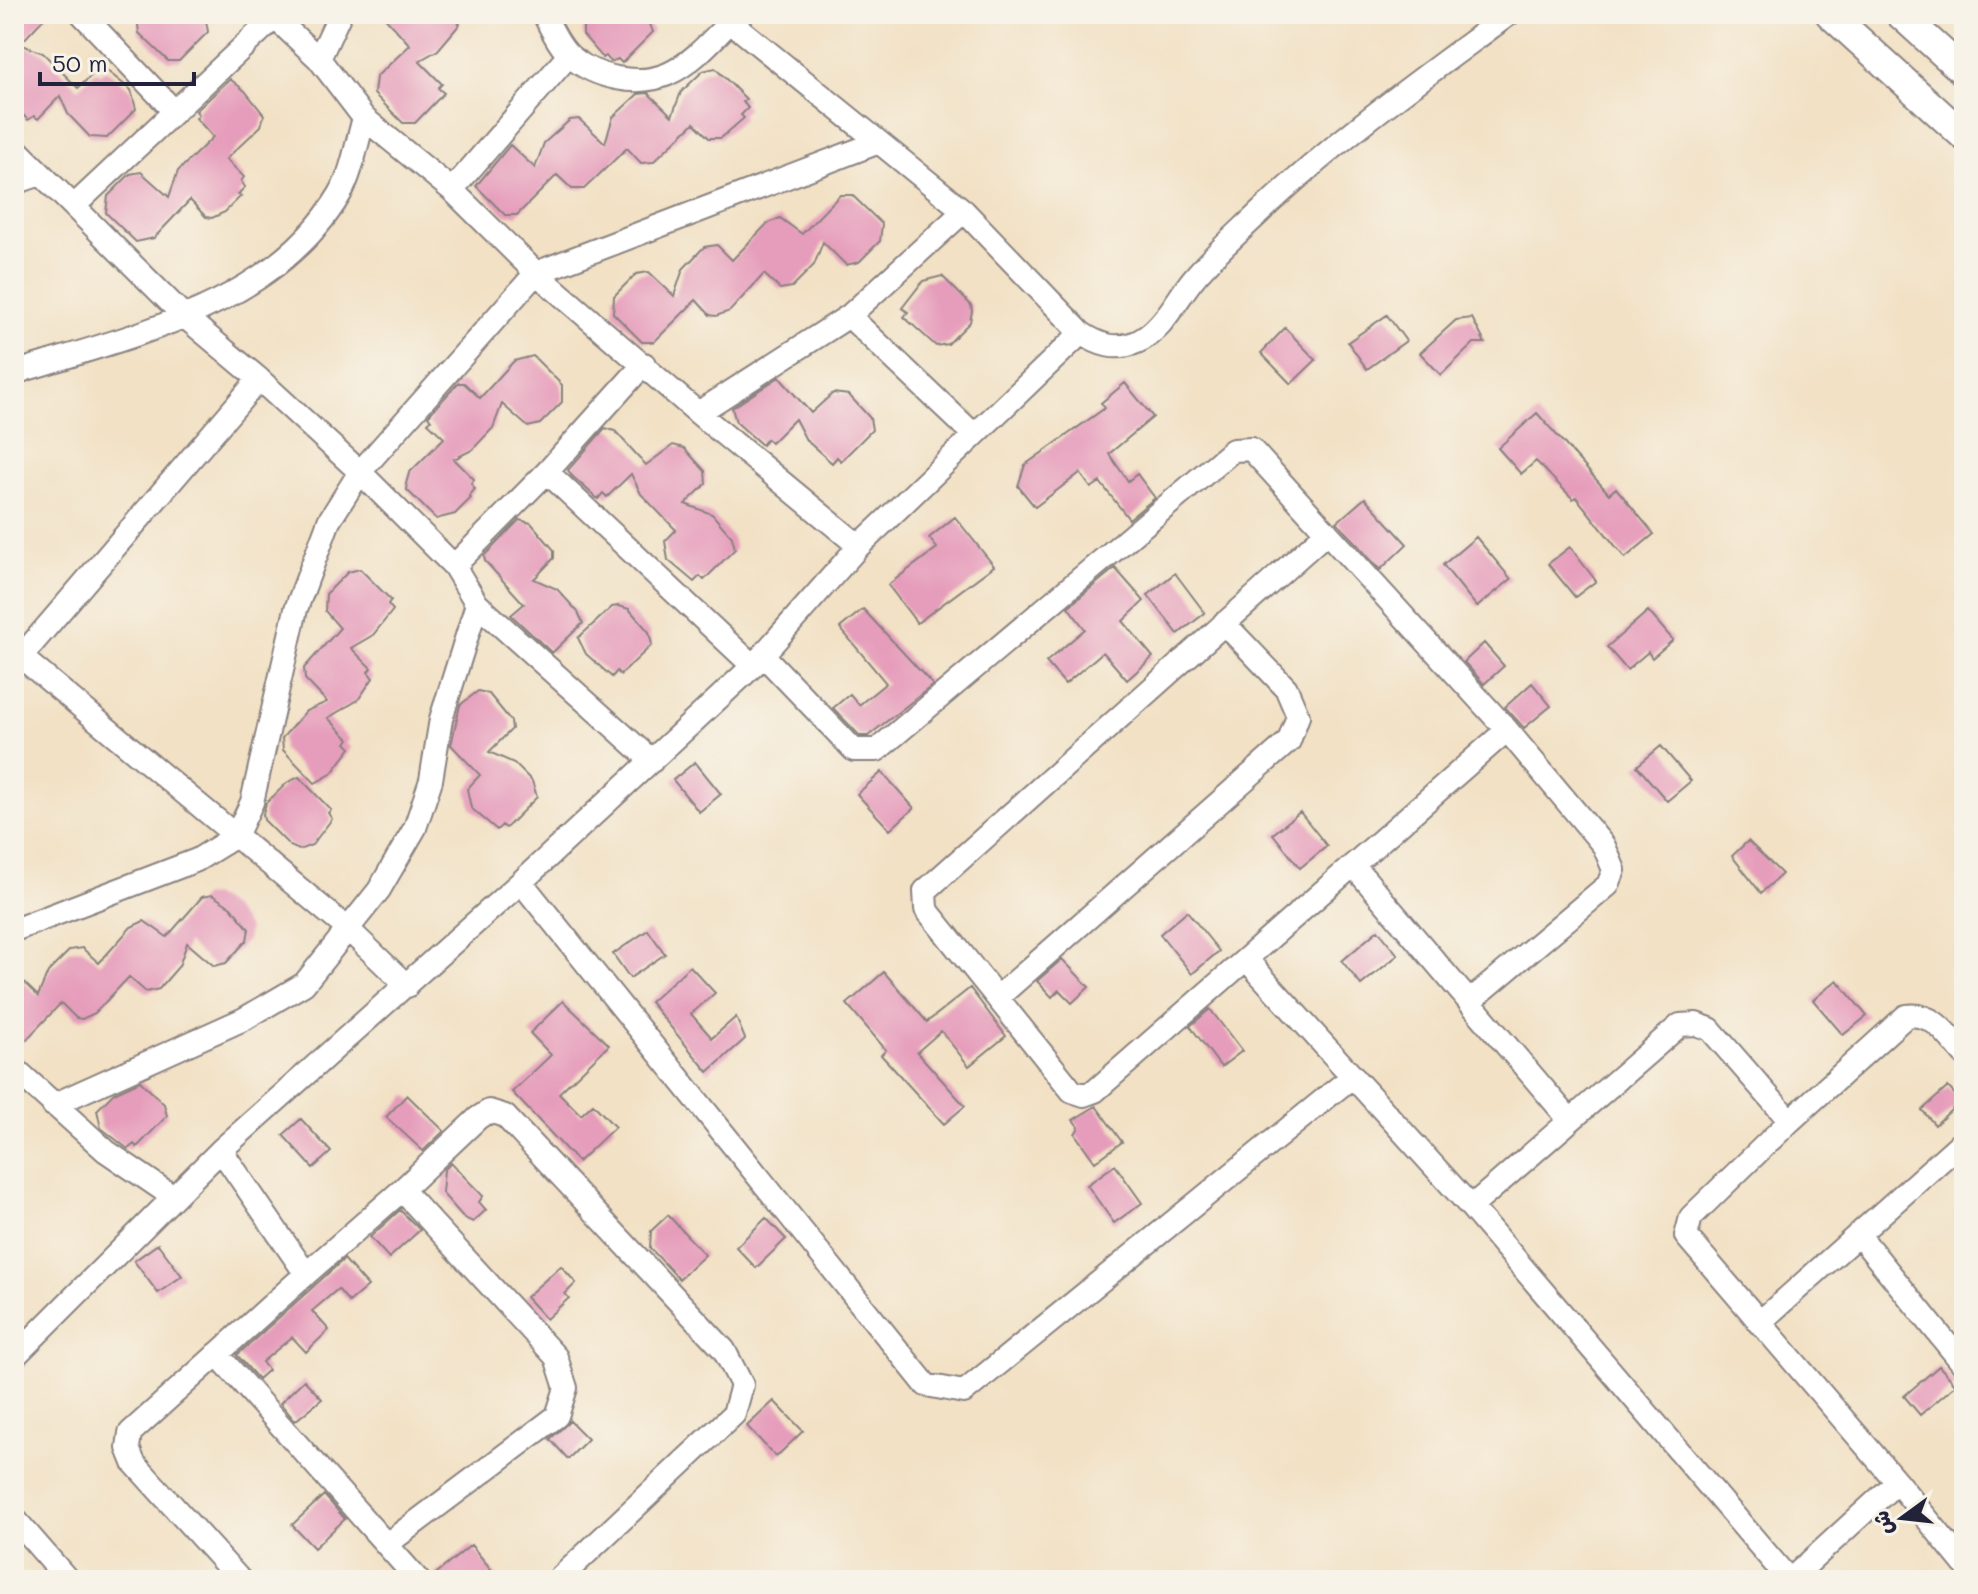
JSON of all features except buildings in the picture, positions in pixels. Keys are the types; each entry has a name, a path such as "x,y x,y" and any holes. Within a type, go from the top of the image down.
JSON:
{"main road":[{"path":"1830,14 1964,136"},
{"path":"1900,14 1964,72"}],"street":[{"path":"82,14 174,111"},
{"path":"319,59 340,14"},
{"path":"544,14 569,55 591,68 628,80 651,79 670,73 691,59 730,17 964,211 1081,333 1102,345 1119,348 1139,341 1154,330 1194,277 1259,213 1399,95 1509,14"},
{"path":"74,206 272,16 319,59 364,118 452,190 536,273 859,546"},
{"path":"452,190 569,55"},
{"path":"14,373 185,317 245,287 304,240 341,192 364,118"},
{"path":"14,930 197,860 236,836 252,802 296,609 329,521 360,472 536,273 879,142"},
{"path":"14,147 185,317 259,379 360,472 454,566 477,604 652,761"},
{"path":"14,183 41,174"},
{"path":"698,413 849,316 964,211"},
{"path":"849,316 973,434"},
{"path":"14,1357 221,1150 521,882 758,660 859,546 1081,333"},
{"path":"454,566 547,472 644,364"},
{"path":"259,379 18,661 349,930 407,986"},
{"path":"547,472 854,750 877,750 1233,450 1251,449 1507,730 1604,846 1614,870 1608,885 1469,1002"},
{"path":"1327,532 925,891 926,909 1072,1091 1084,1095 1095,1091 1507,730"},
{"path":"53,1105 277,1002 304,984 379,890 415,828 431,780 441,719 477,604"},
{"path":"998,997 1289,741 1298,716 1286,688 1224,623"},
{"path":"1353,865 1569,1119"},
{"path":"521,882 926,1385 964,1392 1353,1076"},
{"path":"1246,959 1471,1207 1790,1580 1897,1482"},
{"path":"1964,1054 1932,1019 1919,1014 1906,1016 1790,1121 1691,1217 1686,1227 1686,1236 1964,1564"},
{"path":"1471,1207 1680,1025 1696,1024 1710,1029 1790,1121"},
{"path":"14,1068 106,1151 172,1196"},
{"path":"240,1580 134,1463 128,1448 130,1433 489,1111 505,1116 724,1350 742,1385 734,1414 558,1580"},
{"path":"1759,1323 1964,1140"},
{"path":"221,1150 306,1274"},
{"path":"387,1544 557,1416 566,1388 556,1357 402,1190"},
{"path":"1858,1234 1964,1365"},
{"path":"217,1354 418,1580"},
{"path":"14,1518 68,1580"}]}
